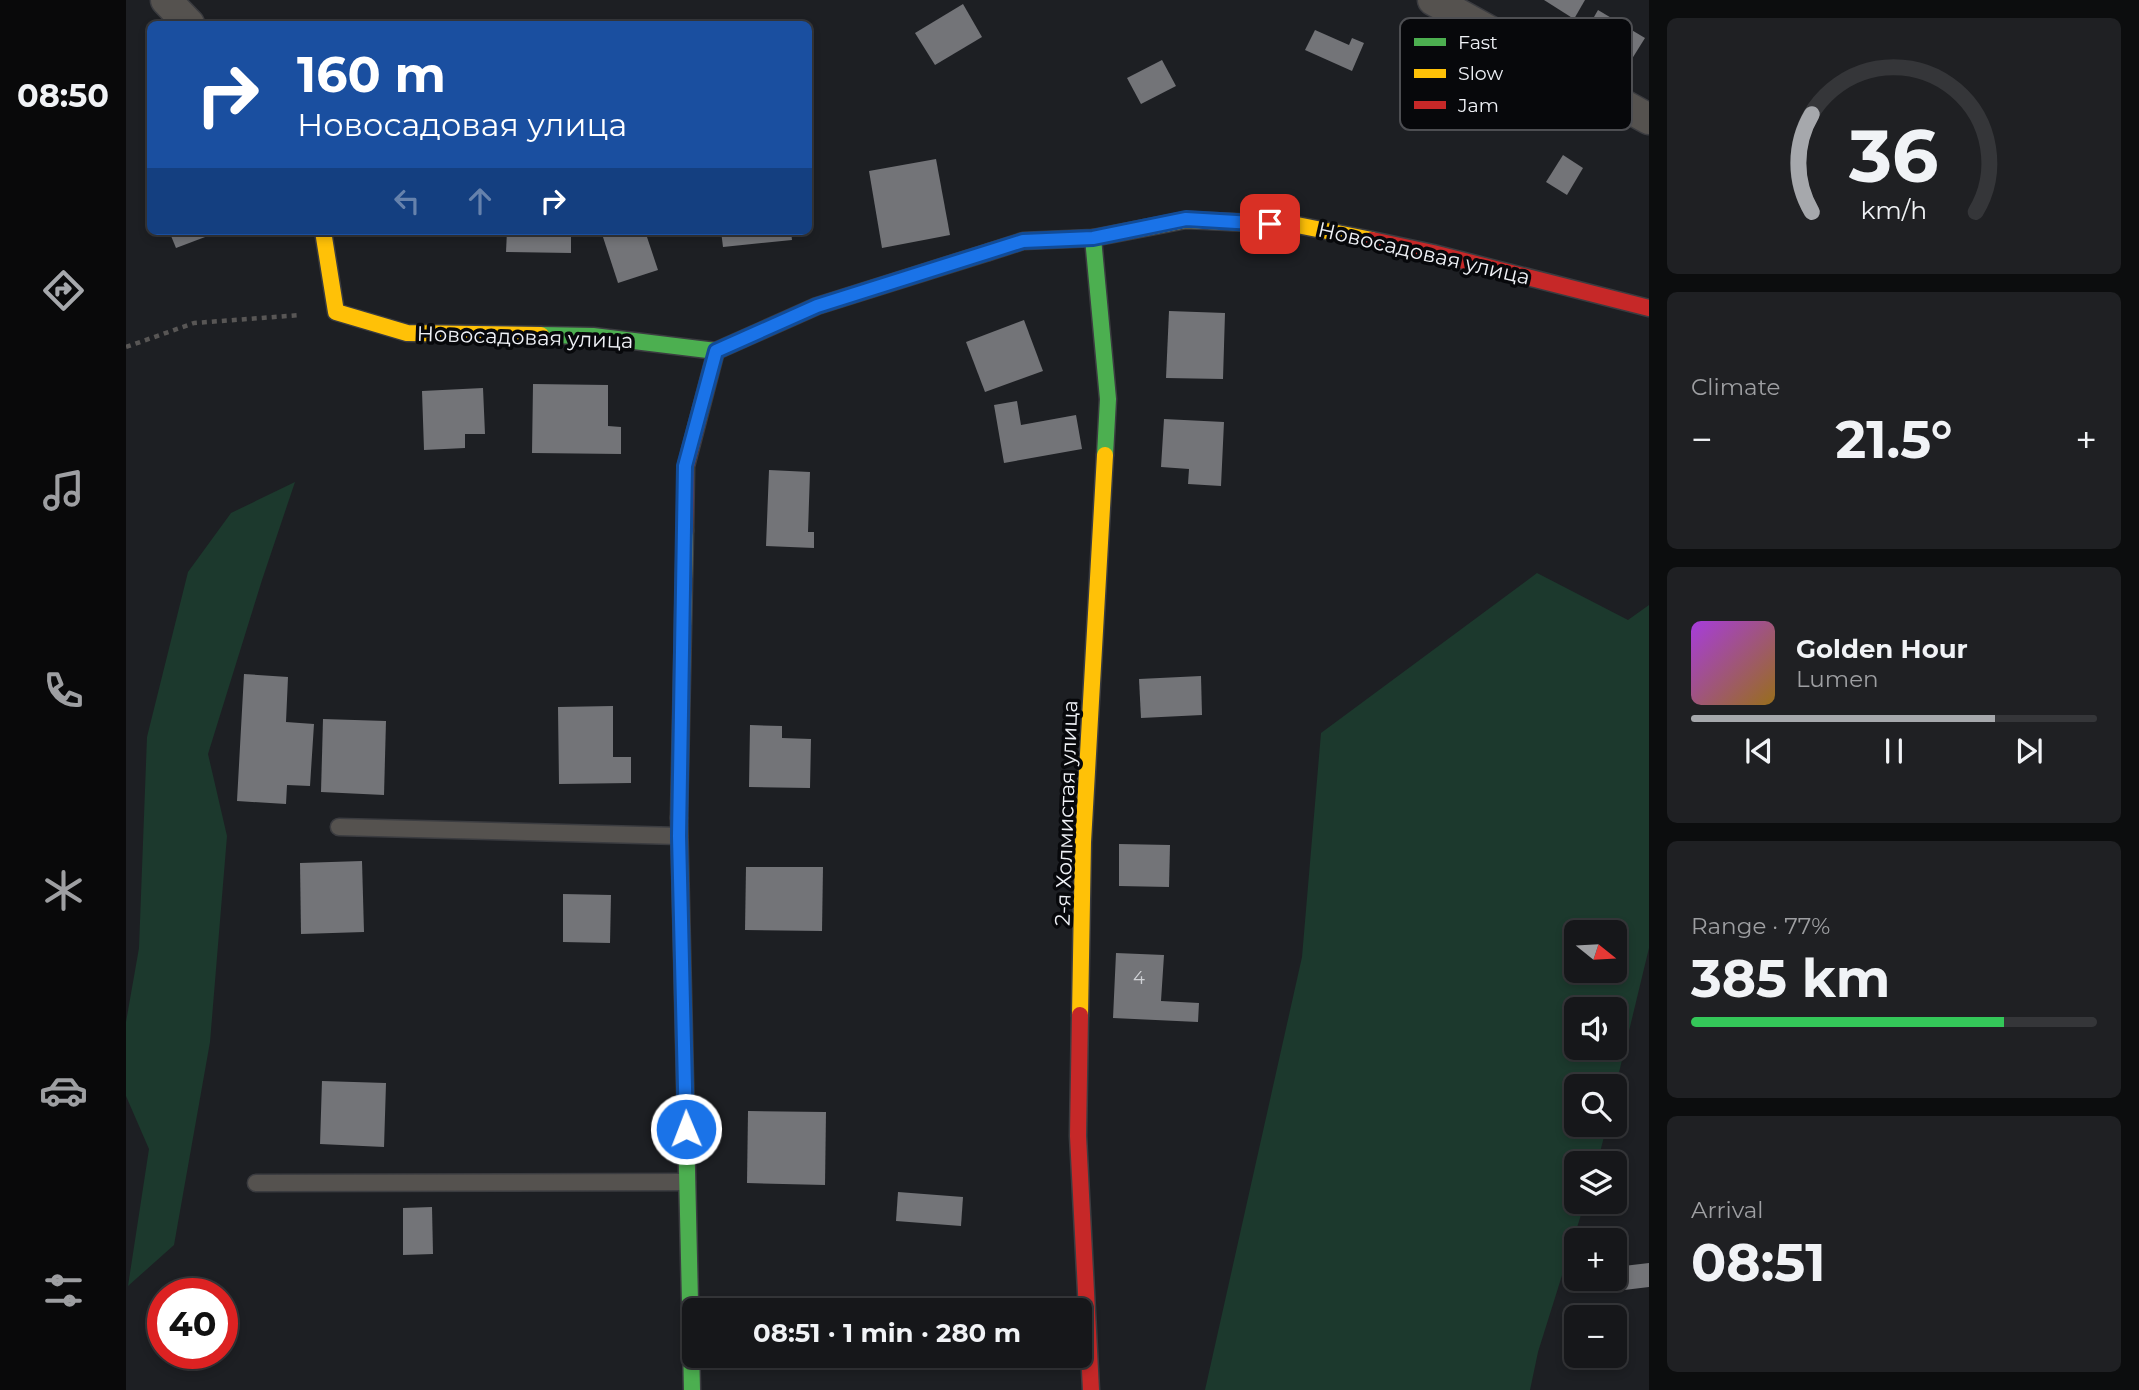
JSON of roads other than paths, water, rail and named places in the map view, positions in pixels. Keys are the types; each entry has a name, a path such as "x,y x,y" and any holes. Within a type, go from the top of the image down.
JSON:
{"street":[{"path":"166,0 187,21"},
{"path":"1433,0 1466,18"},
{"path":"1632,110 1649,119"},
{"name":"Новосадовая улица","path":"324,235 336,312 407,332 593,336 716,351 817,306 1023,241 1093,238 1186,219 1297,225 1433,253 1649,307"},
{"name":"2-я Холмистая улица","path":"1091,1390 1078,1136 1083,842 1108,399 1093,238"},
{"path":"692,1390 679,836 685,466 716,351"}],"lane":[{"path":"339,827 679,836"},
{"path":"256,1183 688,1182"}]}
